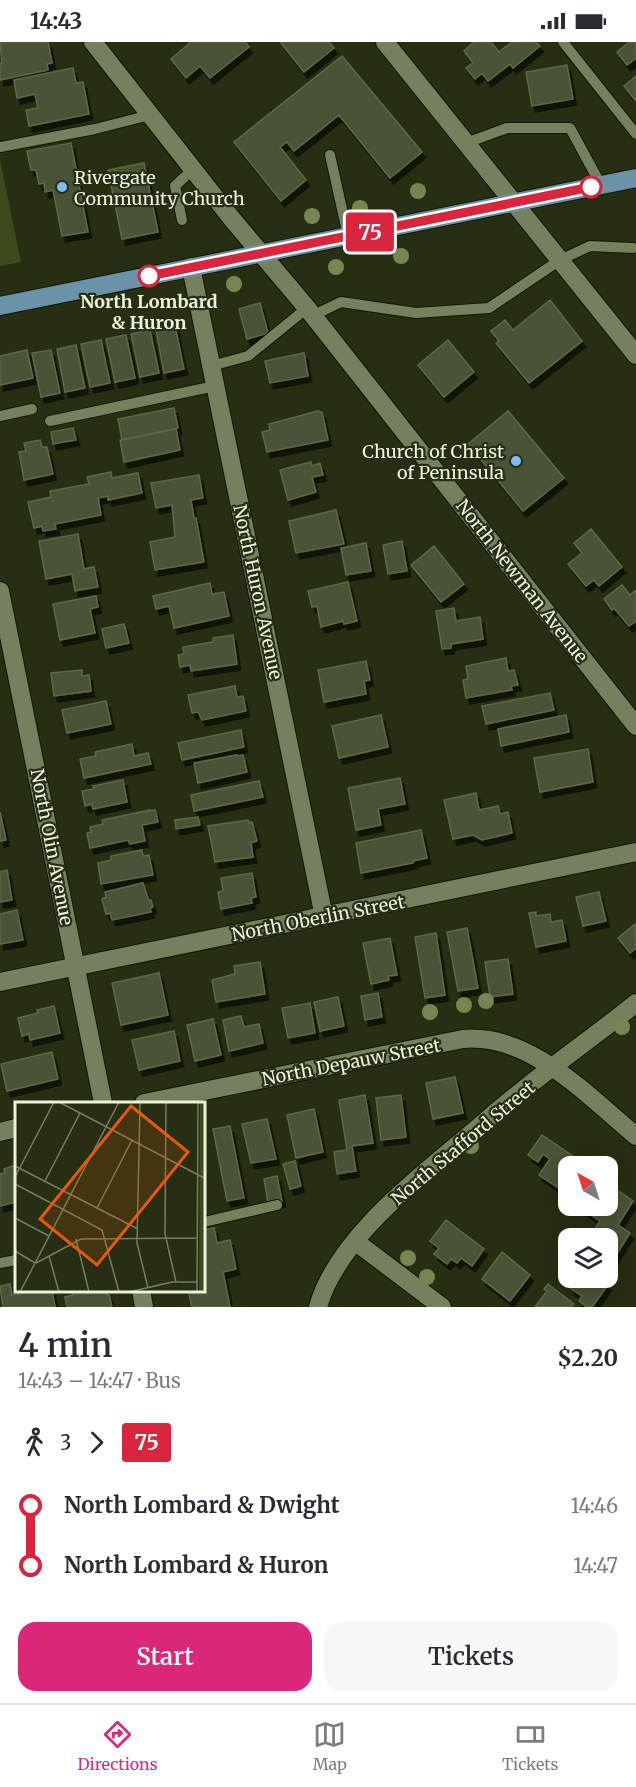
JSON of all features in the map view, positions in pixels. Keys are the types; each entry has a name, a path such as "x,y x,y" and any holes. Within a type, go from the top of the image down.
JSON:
{"main road":[{"path":"0,306 636,178"}],"street":[{"name":"North Newman Avenue","path":"93,42 310,312 636,726"},
{"path":"385,42 636,355"},
{"name":"North Huron Avenue","path":"191,267 324,917"},
{"name":"North Olin Avenue","path":"0,591 103,1102"},
{"name":"North Oberlin Street","path":"0,982 636,852"},
{"name":"North Stafford Street","path":"318,1307 333,1271 381,1213 407,1186 523,1090 636,1003"},
{"name":"North Depauw Street","path":"149,1102 471,1038 494,1040 525,1052 553,1067 636,1136"},
{"path":"0,1132 15,1128"},
{"path":"356,1242 442,1307"},
{"path":"141,1292 144,1307"}],"lane":[{"path":"563,42 635,130"},
{"path":"0,147 95,129 150,114"},
{"path":"466,143 507,128 570,128 601,185"},
{"path":"330,155 348,236"},
{"path":"182,220 175,186 193,169"},
{"path":"211,366 248,356 310,312 341,302 416,313 489,308 560,260 590,246 633,248"},
{"path":"50,421 215,386"},
{"path":"0,416 32,410"},
{"path":"206,1222 277,1205"},
{"path":"0,1263 15,1260"}],"green space":[{"path":"0,160 21,262 0,266"}],"building":[{"path":"0,42 48,42 52,63 47,64 48,70 0,80 0,63 2,63"},
{"path":"191,42 245,42 249,47 210,78 200,66 186,78 171,59"},
{"path":"282,42 329,42 334,48 304,72"},
{"path":"474,42 491,42 499,52 512,42 536,42 540,46 513,68 510,64 488,81 482,73 475,79 466,68 473,63 464,51"},
{"path":"629,42 636,42 636,58 627,65 617,52"},
{"path":"342,56 422,152 390,178 339,115 294,151 287,142 280,147 306,180 281,201 234,142"},
{"path":"567,65 573,99 532,106 526,72"},
{"path":"73,68 76,83 83,82 89,114 29,126 26,110 38,108 35,94 17,98 14,80"},
{"path":"636,76 636,101 624,86"},
{"name":"Rivergate Community Church","path":"71,143 88,232 62,236 53,190 45,192 44,183 39,184 36,170 31,170 27,151"},
{"path":"144,163 158,232 122,239 108,170"},
{"path":"550,300 582,341 529,383 496,343 499,341 491,331 505,320 513,330"},
{"path":"260,303 268,333 247,339 239,309"},
{"path":"175,326 184,369 164,373 156,330"},
{"path":"150,330 159,373 140,377 131,334"},
{"path":"126,335 135,378 115,382 106,339"},
{"path":"101,340 110,383 90,387 81,344"},
{"path":"448,340 474,372 444,397 418,365"},
{"path":"76,345 85,388 65,392 57,349"},
{"path":"27,350 33,378 0,385 0,356"},
{"path":"51,350 60,393 41,397 32,353"},
{"path":"304,353 308,376 270,383 265,361"},
{"path":"174,408 178,428 122,440 118,419"},
{"path":"318,411 322,412 328,440 267,452 262,432 270,430 269,424"},
{"name":"Church of Christ of Peninsula","path":"508,411 564,478 523,511 468,444"},
{"path":"73,428 76,440 53,444 51,432"},
{"path":"176,429 180,450 124,462 120,440"},
{"path":"40,440 42,447 47,447 53,474 24,480 19,452 26,451 24,443"},
{"path":"311,462 312,466 320,463 323,475 312,477 316,492 288,500 280,470"},
{"path":"111,472 112,478 138,473 142,493 108,500 108,496 98,498 101,515 55,524 56,529 43,531 42,526 34,528 28,502 51,497 50,491 89,484 87,477"},
{"path":"199,475 203,498 191,500 204,562 155,570 150,542 175,537 172,505 156,508 151,483"},
{"path":"336,510 344,544 296,553 289,521"},
{"path":"591,529 622,567 599,586 594,580 586,586 568,564 582,553 574,543"},
{"path":"78,534 84,569 94,567 98,587 75,591 72,574 46,579 39,541"},
{"path":"402,541 407,571 388,574 383,545"},
{"path":"366,543 371,571 346,575 341,548"},
{"path":"434,546 464,584 441,602 411,565"},
{"path":"348,582 357,621 344,624 343,621 321,627 317,606 312,607 308,591"},
{"path":"210,583 212,594 224,592 229,616 174,628 169,606 156,609 153,596"},
{"path":"622,585 630,595 636,590 636,621 629,626 604,599"},
{"path":"96,596 98,607 90,609 95,633 60,640 53,604"},
{"path":"454,608 456,621 480,617 483,639 451,644 451,648 442,649 436,611"},
{"path":"124,624 129,643 106,648 102,629"},
{"path":"233,635 237,664 191,671 190,665 180,667 178,655 184,654 183,647 213,642 213,638"},
{"path":"506,658 508,671 514,670 518,685 511,686 512,690 466,698 463,680 468,679 466,666"},
{"path":"366,661 370,680 364,681 366,694 324,702 318,670"},
{"path":"82,670 82,676 89,675 91,691 54,696 51,673"},
{"path":"235,686 237,697 243,696 246,711 202,720 198,712 192,713 188,695"},
{"path":"550,693 554,710 486,724 482,706"},
{"path":"106,701 111,724 67,733 62,710"},
{"path":"381,715 388,747 339,758 332,726"},
{"path":"566,715 569,732 501,746 498,729"},
{"path":"241,730 244,747 182,760 178,743"},
{"path":"132,744 134,756 148,753 151,764 84,778 80,759 96,756 95,752"},
{"path":"588,749 593,782 540,792 534,758"},
{"path":"243,755 247,772 198,783 194,763"},
{"path":"400,778 405,804 378,809 381,825 356,830 348,788"},
{"path":"123,780 127,802 93,809 92,804 85,806 82,791 94,789 93,786"},
{"path":"259,781 263,797 194,811 191,795"},
{"path":"476,793 479,810 498,806 500,814 508,812 512,833 482,840 473,835 453,839 444,800"},
{"path":"155,810 158,822 142,825 145,841 130,844 128,840 90,848 87,833 91,832 90,827 103,824 102,820"},
{"path":"0,812 6,840 0,841"},
{"path":"198,817 200,825 176,829 175,820"},
{"path":"248,820 249,823 252,822 257,841 251,843 253,857 215,862 208,826"},
{"path":"421,830 427,858 361,873 356,843"},
{"path":"142,850 143,856 149,855 153,875 101,884 98,863 111,860 111,856"},
{"path":"7,870 12,900 0,902 0,872"},
{"path":"252,873 256,897 251,898 252,903 221,909 218,892 223,891 221,878"},
{"path":"143,883 153,907 150,908 151,912 112,920 110,913 106,914 102,899 106,897 105,892"},
{"path":"599,892 606,921 583,926 576,897"},
{"path":"17,910 23,940 0,944 0,914"},
{"path":"536,912 536,916 550,914 551,922 562,920 566,941 536,947 529,913"},
{"path":"635,924 636,948 630,953 618,938"},
{"path":"467,928 478,988 458,991 447,932"},
{"path":"436,933 445,995 425,998 415,937"},
{"path":"390,938 397,975 388,976 389,980 371,984 363,943"},
{"path":"508,959 513,994 490,997 485,962"},
{"path":"260,962 265,994 216,1002 212,980 235,974 234,966"},
{"path":"159,973 168,1015 121,1025 112,983"},
{"path":"378,993 382,1017 365,1020 361,996"},
{"path":"338,997 344,1026 320,1031 314,1002"},
{"path":"310,1003 315,1033 288,1038 282,1008"},
{"path":"54,1006 60,1033 30,1040 29,1034 22,1036 18,1018"},
{"path":"241,1016 244,1027 259,1024 263,1043 229,1051 223,1020"},
{"path":"213,1019 221,1055 195,1061 187,1025"},
{"path":"174,1031 180,1061 139,1070 132,1040"},
{"path":"52,1052 58,1079 7,1091 1,1064"},
{"path":"455,1077 463,1113 433,1119 426,1083"},
{"path":"365,1095 373,1143 352,1146 356,1171 337,1174 334,1152 347,1150 339,1100"},
{"path":"401,1095 406,1137 381,1140 376,1098"},
{"path":"314,1109 323,1152 296,1158 287,1115"},
{"path":"267,1119 276,1159 251,1163 242,1124"},
{"path":"230,1126 244,1198 227,1201 213,1129"},
{"path":"542,1135 573,1156 558,1156 558,1188 539,1175 550,1159 543,1154 538,1162 528,1155"},
{"path":"295,1161 301,1186 290,1189 283,1164"},
{"path":"15,1165 15,1202 0,1206 0,1174 5,1173 4,1169"},
{"path":"277,1176 282,1201 268,1203 264,1179"},
{"path":"618,1190 633,1201 618,1225 630,1233 618,1252 618,1228 596,1228 600,1221 593,1216 618,1216"},
{"path":"446,1220 484,1249 472,1266 461,1258 457,1263 451,1259 447,1264 434,1254 439,1248 430,1241"},
{"path":"214,1228 217,1243 230,1240 236,1269 223,1272 230,1307 192,1307 188,1292 206,1292 206,1230"},
{"path":"502,1252 530,1275 510,1301 482,1279"},
{"path":"10,1284 12,1295 52,1292 55,1307 3,1307 0,1286"},
{"path":"548,1284 574,1304 571,1307 535,1307 547,1291 544,1289"},
{"path":"570,1288 606,1288 592,1307 587,1307 579,1301 582,1296"},
{"path":"72,1292 106,1292 112,1307 67,1307 65,1297 73,1295"}],"bus line":[{"name":"75","path":"149,276 591,187"}],"place":[{"name":"Rivergate Community Church","path":"62,187"},
{"name":"North Lombard & Huron","path":"149,276"},
{"name":"Church of Christ of Peninsula","path":"516,461"}]}
